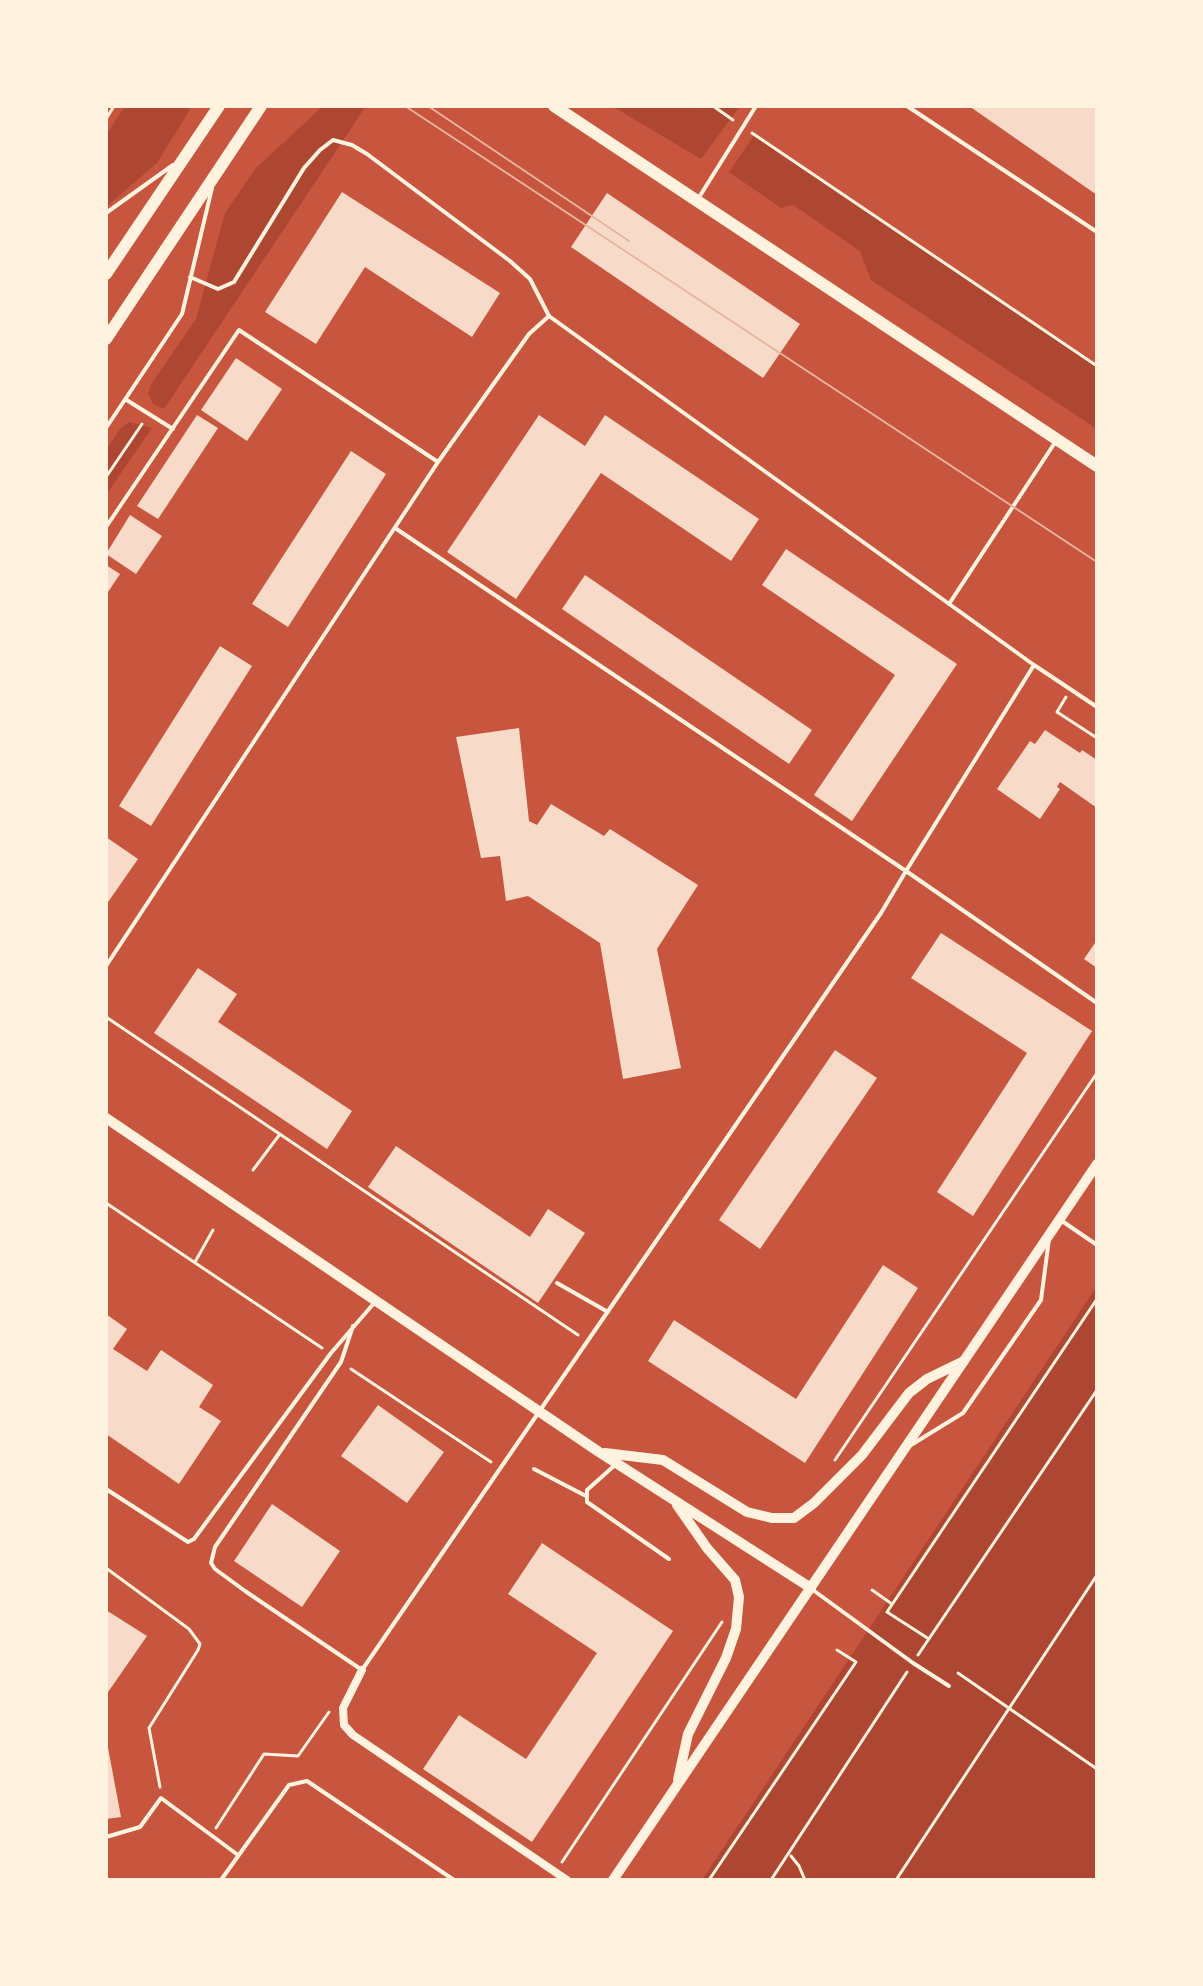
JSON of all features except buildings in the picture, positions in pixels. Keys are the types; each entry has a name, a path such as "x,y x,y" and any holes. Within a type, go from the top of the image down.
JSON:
{"main road":[{"path":"106,274 219,106"},
{"path":"106,339 261,106"},
{"path":"554,106 1097,466"},
{"path":"1057,439 1097,460"}],"street":[{"path":"106,1118 599,1452 811,1588"},
{"path":"613,1880 1097,1164"},
{"path":"599,1452 663,1460 747,1512 772,1518 794,1518 814,1503 862,1455 909,1393 927,1379 966,1360"},
{"path":"672,1499 707,1548 735,1580 739,1597 736,1629 726,1658 688,1734 677,1786"},
{"path":"362,1670 343,1708 344,1725 353,1735 567,1880"}],"lane":[{"path":"698,201 756,106"},
{"path":"907,106 1097,232"},
{"path":"190,277 218,289 234,282 304,168 333,140 352,145 510,261 530,279 549,316 949,605 1097,707"},
{"path":"106,213 185,157"},
{"path":"106,428 182,314 214,177"},
{"path":"106,966 438,462 529,334 549,316"},
{"path":"106,527 239,330 438,462"},
{"path":"125,399 173,429"},
{"path":"949,605 1057,439"},
{"path":"395,528 1097,1003"},
{"path":"353,1326 341,1362 215,1547 211,1563 245,1591 362,1670 881,913 1034,665"},
{"path":"1060,1220 1097,1245"},
{"path":"906,1448 963,1413 1041,1300 1050,1235"},
{"path":"557,1283 608,1312"},
{"path":"106,1489 188,1542 194,1539 331,1353 377,1300"},
{"path":"617,1463 587,1490 587,1502 669,1559"},
{"path":"534,1469 586,1496"},
{"path":"811,1588 949,1686"},
{"path":"221,1880 289,1785 307,1781 454,1880"},
{"path":"106,1837 140,1827 161,1798 238,1855"}],"path":[{"path":"106,119 114,106"},
{"path":"713,106 1097,366"},
{"path":"106,477 149,413"},
{"path":"1070,689 1057,712 1097,738"},
{"path":"106,1017 588,1341"},
{"path":"834,1462 1097,1073"},
{"path":"253,1170 280,1134"},
{"path":"106,1203 331,1353"},
{"path":"195,1262 213,1230"},
{"path":"929,1639 887,1612 1097,1299"},
{"path":"341,1362 501,1468"},
{"path":"771,1880 1097,1390"},
{"path":"106,1568 189,1629 200,1644 149,1728 161,1798"},
{"path":"896,1880 1097,1575"},
{"path":"872,1590 892,1605"},
{"path":"555,1872 722,1623"},
{"path":"709,1880 856,1662 837,1650"},
{"path":"958,1673 1097,1769"},
{"path":"211,1834 264,1754 298,1756 332,1709 343,1708"},
{"path":"789,1855 799,1866 805,1880"}],"shaded area":[{"path":"125,106 192,106 157,163 106,207 106,135"},
{"path":"323,106 366,106 164,409 153,404 148,393 152,383 196,319 225,213 256,168"},
{"path":"612,106 740,106 701,159"},
{"path":"755,134 1097,366 1097,429 871,280 860,251 793,205 781,208 729,172"},
{"path":"129,422 152,428 106,495 106,450 120,429"},
{"path":"1097,1286 1097,1880 702,1880"}],"tram line":[{"path":"405,106 1097,562"},
{"path":"428,106 629,241"}]}
